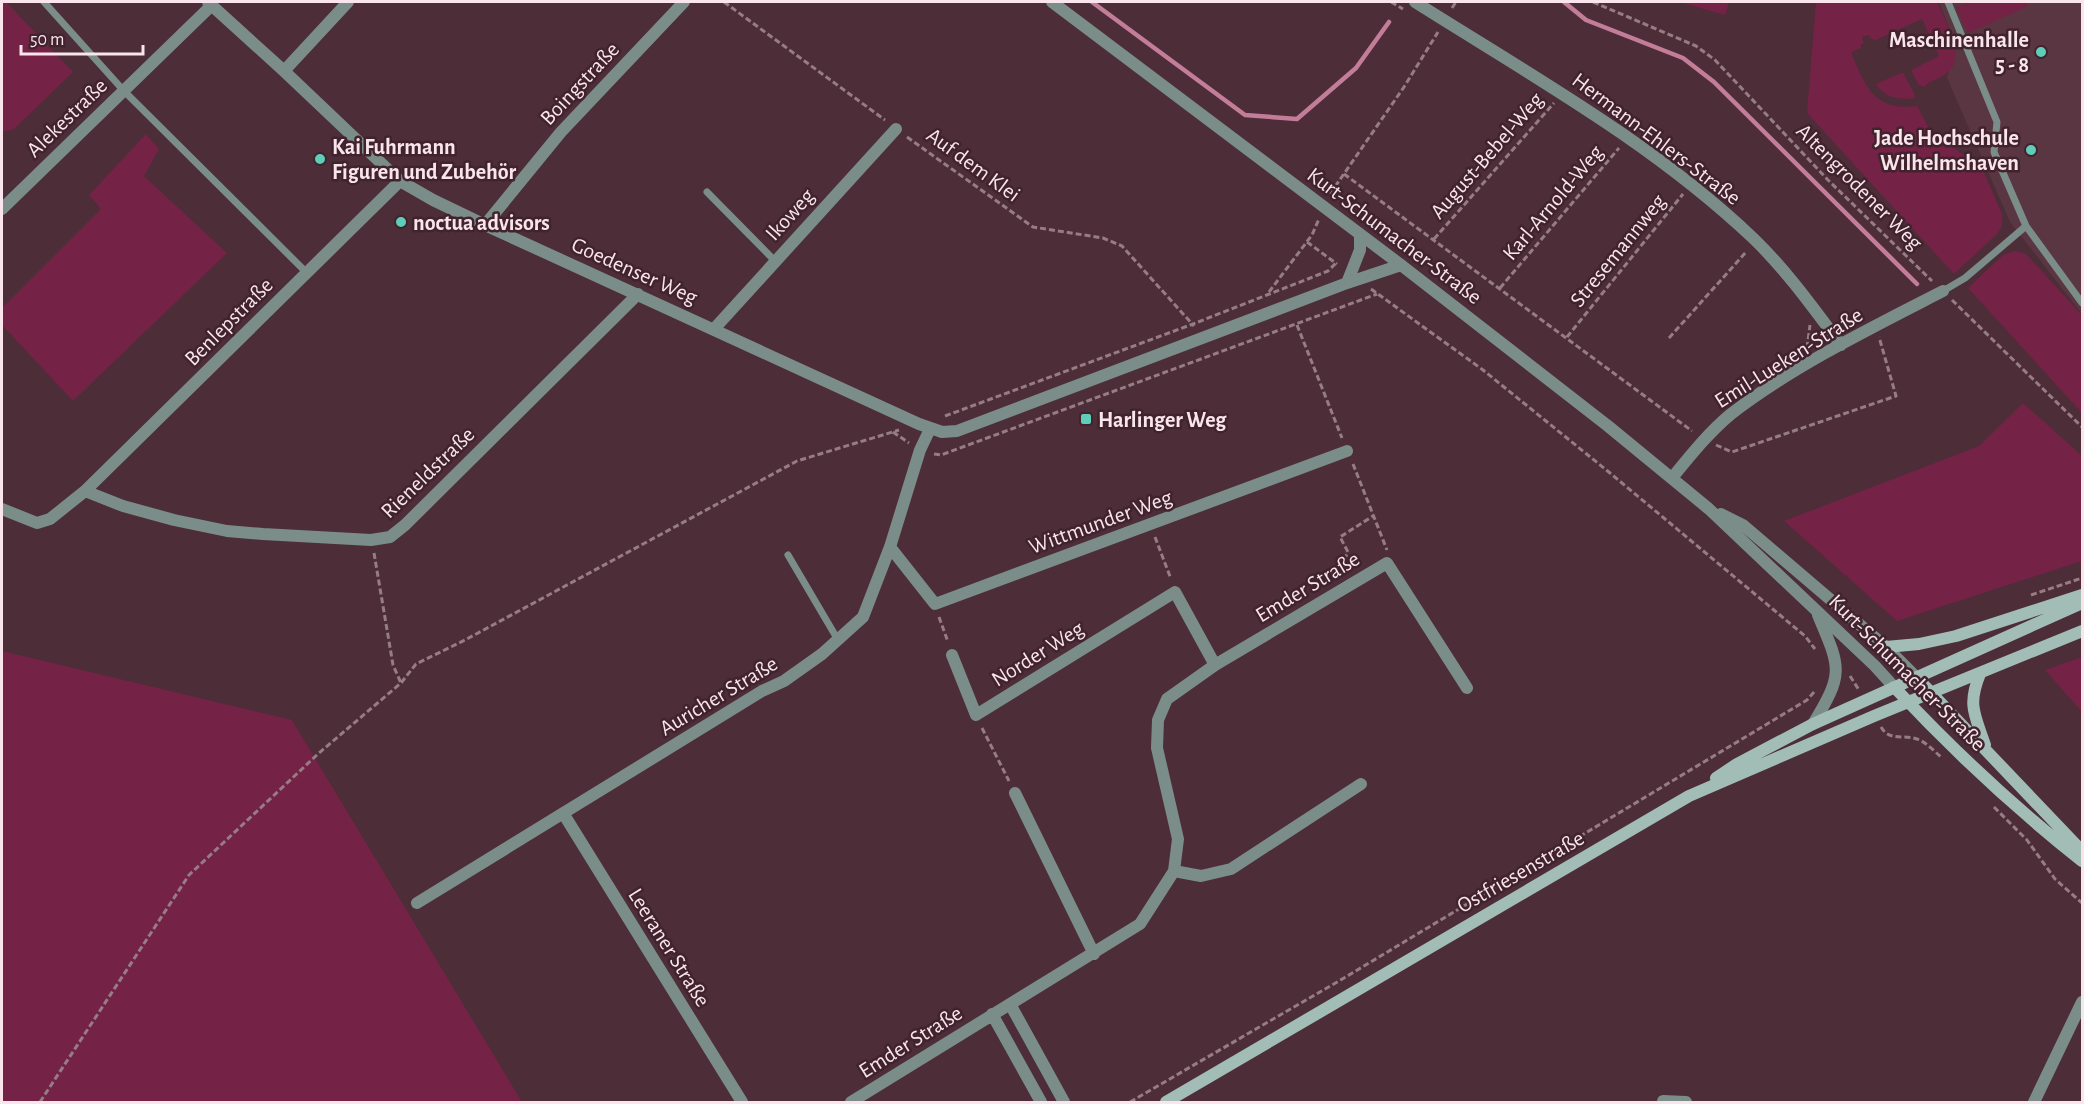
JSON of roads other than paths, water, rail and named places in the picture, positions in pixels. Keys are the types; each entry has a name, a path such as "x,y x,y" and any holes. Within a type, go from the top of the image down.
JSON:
{"main road":[{"path":"1886,647 1919,644 1956,636 2082,595"},
{"path":"1689,796 1737,764 1813,724 2082,603"},
{"name":"Ostfriesenstraße","path":"1166,1102 1689,796 1874,716 2082,631"},
{"path":"1980,674 1973,690 1972,705 1986,749"},
{"name":"Kurt-Schumacher-Straße","path":"1916,677 2082,851"},
{"name":"Kurt-Schumacher-Straße","path":"1894,687 1963,757 2082,861"}],"street":[{"path":"284,71 348,2"},
{"name":"Boingstraße","path":"485,225 561,132 684,2"},
{"name":"Kurt-Schumacher-Straße","path":"1052,2 1401,265 1672,478 1709,509 1875,666 1894,687"},
{"name":"Alekestraße","path":"2,209 124,91 210,3"},
{"name":"Goedenser Weg","path":"210,3 400,182 485,225 714,328 925,427"},
{"name":"Hermann-Ehlers-Straße","path":"1412,7 1445,21 1563,92 1692,184 1807,299 1841,345"},
{"name":"Ikoweg","path":"714,328 896,129"},
{"name":"Benlepstraße","path":"2,509 37,523 50,519 85,491 400,182"},
{"path":"1347,283 1360,250 1360,234"},
{"path":"925,427 942,432 957,431 1347,283 1401,265"},
{"name":"Emil-Lueken-Straße","path":"1672,478 1704,440 1730,415 1841,345 1943,291"},
{"name":"Rieneldstraße","path":"85,491 123,506 227,531 371,540 390,537 405,525 638,294"},
{"name":"Auricher Straße","path":"417,903 762,691 784,681 822,654 863,617 890,547 925,427"},
{"name":"Wittmunder Weg","path":"890,547 935,604 1347,451"},
{"name":"Kurt-Schumacher-Straße","path":"1709,509 1743,525 1886,647 1916,677"},
{"name":"Emder Straße","path":"851,1102 1140,924 1174,871 1178,839 1156,748 1158,720 1167,699 1215,665 1387,563 1467,688"},
{"name":"Norder Weg","path":"952,655 976,715 1175,592 1215,665"},
{"path":"1813,724 1831,691 1837,671 1833,650 1815,609"},
{"path":"1174,871 1202,876 1231,869 1361,784"},
{"path":"1015,793 1094,954"},
{"name":"Leeraner Straße","path":"563,813 742,1102"},
{"path":"2034,1102 2082,1002"},
{"path":"1010,1004 1064,1102"},
{"name":"Emder Straße","path":"992,1014 1041,1102"},
{"path":"1663,1101 1686,1102"}],"lane":[{"path":"44,2 124,91 307,273"},
{"path":"1947,2 1997,122 1994,152 2026,226 2082,303"},
{"path":"707,192 776,261"},
{"path":"1943,291 1965,278 2026,226"},
{"path":"788,555 838,640"}],"waterway":[{"path":"1092,2 1245,115 1297,119 1356,68 1389,22"},
{"path":"1564,2 1586,20 1683,58 1714,82 1917,284"}],"place":[{"name":"Maschinenhalle 5 - 8","path":"2041,52"},
{"name":"Jade Hochschule Wilhelmshaven","path":"2031,150"},
{"name":"Kai Fuhrmann Figuren und Zubehör","path":"320,159"},
{"name":"noctua advisors","path":"401,222"},
{"name":"Harlinger Weg","path":"1086,419"}]}
